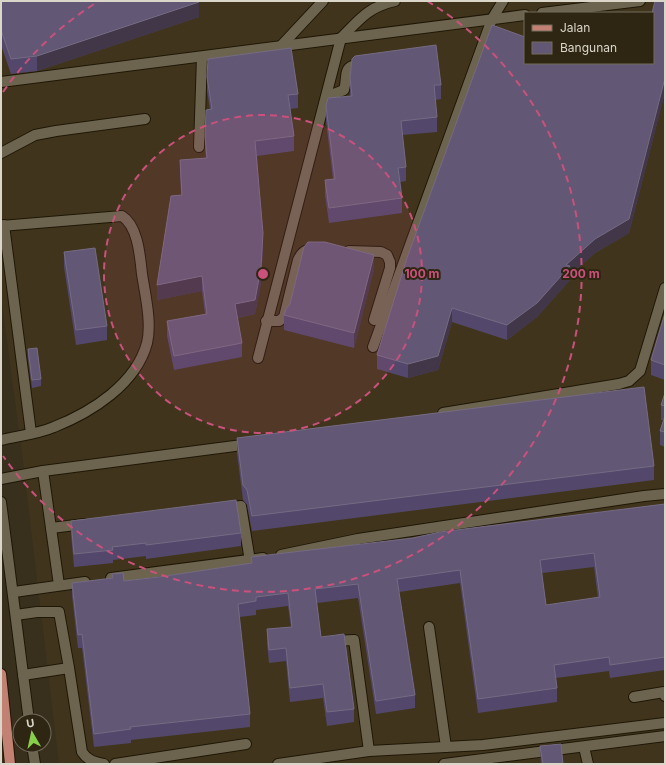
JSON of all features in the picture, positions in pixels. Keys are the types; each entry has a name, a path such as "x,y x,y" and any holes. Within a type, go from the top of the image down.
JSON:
{"main road":[{"path":"1,674 10,764"}],"lane":[{"path":"281,46 324,1"},
{"path":"258,358 266,321 341,38 369,11 382,4 395,1"},
{"path":"373,347 492,19 503,1"},
{"path":"550,12 640,1"},
{"path":"1,82 524,15"},
{"path":"199,147 202,57"},
{"path":"326,97 344,90 346,71 352,65 373,62"},
{"path":"1,153 35,135 145,119"},
{"path":"1,440 53,428 84,413 111,395 139,365 148,342 148,314 142,267 134,230 129,220 122,216 3,225 31,433"},
{"path":"266,321 279,321 284,317 298,260 301,253 306,250 381,252 388,255 390,268 374,320"},
{"path":"430,415 619,384 629,381 640,371 665,288"},
{"path":"1,479 43,471 258,442"},
{"path":"43,471 59,585"},
{"path":"14,592 250,561 358,539 665,494"},
{"path":"1,502 14,592 28,713"},
{"path":"210,510 242,506 250,561"},
{"path":"51,528 91,523"},
{"path":"16,614 59,612 82,752 86,758 104,764"},
{"path":"429,627 446,747"},
{"path":"328,642 354,640 369,751"},
{"path":"23,675 69,668"},
{"path":"634,697 664,692 665,696"},
{"path":"278,764 369,751 483,745 665,723"},
{"path":"444,764 487,762 665,736"},
{"path":"115,764 166,761 246,744"},
{"path":"483,745 487,762"},
{"path":"584,747 588,764"},
{"path":"33,753 35,764"}],"shaded area":[{"path":"1,1 665,1 665,764 59,764 22,453 1,296"}],"building":[{"path":"1,1 199,2 37,56 11,59 1,30"},
{"path":"655,1 665,1 665,78 629,219 595,239 566,265 570,266 537,303 507,325 452,308 438,356 408,364 377,355 407,258 492,25 524,37 524,64 654,64 654,12 652,12"},
{"path":"436,45 441,85 434,85 437,117 401,121 406,167 398,168 402,198 329,208 325,180 335,179 326,106 328,98 352,96 350,77 352,59 355,56"},
{"path":"291,48 298,94 288,95 294,136 255,141 263,233 261,268 255,300 235,304 242,343 174,356 167,321 207,314 202,276 157,285 171,196 182,195 180,160 207,158 205,136 206,110 212,109 207,77 208,59"},
{"path":"308,242 325,242 374,255 354,333 284,315 290,304 304,247"},
{"path":"95,248 107,326 76,330 64,252"},
{"path":"665,313 665,365 651,360"},
{"path":"37,348 41,379 32,380 28,349"},
{"path":"644,387 654,466 252,516 247,490 243,485 237,438"},
{"path":"665,393 665,406 661,405"},
{"path":"665,416 665,432 660,431"},
{"path":"236,500 241,533 146,545 146,543 112,547 113,550 74,554 71,521"},
{"path":"665,504 665,657 610,665 609,657 554,665 557,688 478,699 460,570 397,579 415,695 376,701 358,584 315,589 321,637 344,634 354,709 327,712 323,684 290,688 286,648 269,650 267,629 292,627 288,593 256,597 256,601 238,604 250,714 130,727 131,729 94,734 82,634 78,635 72,583 113,578 112,574 123,573 124,581 159,577 252,563 251,557 413,538 440,532","holes":["594,553 600,597 546,605 540,560"]},
{"path":"561,744 563,764 543,764 540,746"}]}
